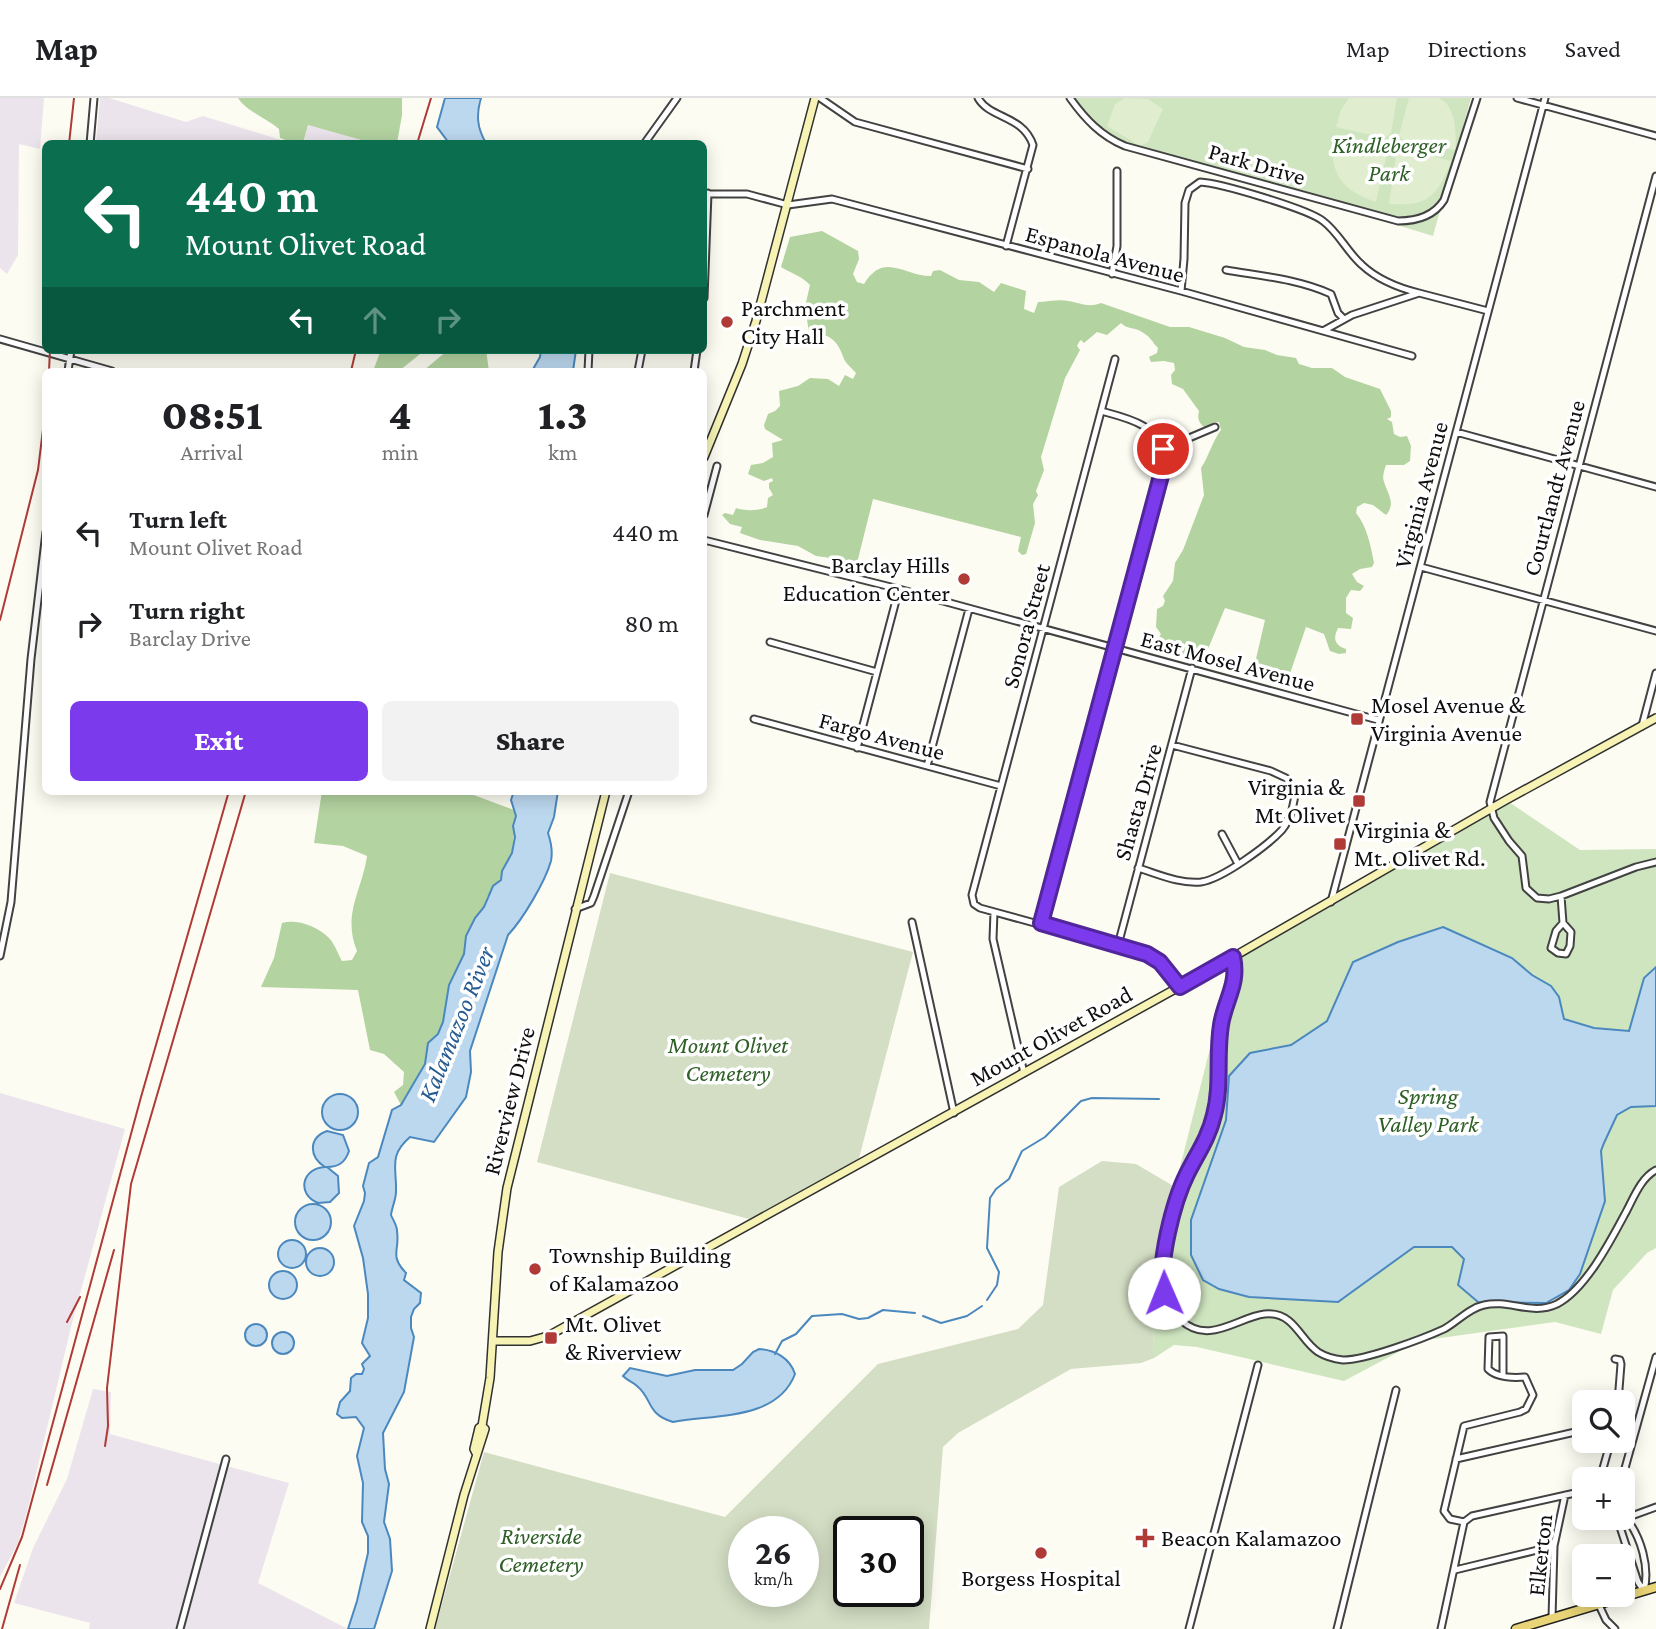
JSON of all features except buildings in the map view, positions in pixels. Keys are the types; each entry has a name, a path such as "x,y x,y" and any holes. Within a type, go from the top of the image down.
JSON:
{"main road":[{"path":"1635,1593 1656,1587"},
{"path":"1519,1629 1586,1607"}],"street":[{"path":"90,140 94,98"},
{"path":"647,140 677,98"},
{"path":"707,445 742,365 757,321 818,98 855,122 1028,169"},
{"path":"978,98 987,109 1017,124 1032,140 1028,169 1006,246"},
{"name":"Park Drive","path":"1070,98 1100,132 1125,146 1389,220 1407,221 1418,219 1439,208 1444,200 1476,98"},
{"path":"1517,98 1656,136"},
{"name":"Virginia Avenue","path":"1331,901 1545,98"},
{"path":"1112,274 1117,246 1117,171"},
{"name":"Courtlandt Avenue","path":"1490,810 1490,795 1656,176"},
{"path":"1181,291 1185,202 1189,190 1196,184 1206,183 1311,213 1333,230 1368,270 1398,287 1488,311"},
{"path":"707,194 747,194 788,205"},
{"name":"Espanola Avenue","path":"788,205 832,199 1181,291 1412,356"},
{"path":"1226,270 1318,288 1331,294 1338,313 1344,319"},
{"path":"1323,331 1344,319 1419,293"},
{"path":"0,339 42,351"},
{"path":"52,354 102,368"},
{"path":"68,368 71,354"},
{"name":"Sonora Street","path":"994,912 977,907 972,892 1115,359"},
{"path":"1041,923 1162,472 1163,449 1154,435 1139,423 1101,411"},
{"path":"1163,449 1215,427"},
{"path":"1456,432 1656,487"},
{"path":"707,504 717,466"},
{"name":"East Mosel Avenue","path":"707,541 899,589 1378,720"},
{"path":"0,956 11,902 31,659 42,566"},
{"path":"1420,567 1656,631"},
{"path":"857,748 899,589"},
{"path":"927,766 969,608"},
{"path":"769,642 877,672"},
{"name":"Shasta Drive","path":"1118,945 1192,668"},
{"path":"1642,726 1656,673"},
{"name":"Mount Olivet Road","path":"493,1340 530,1341 548,1336 1180,987 1656,718"},
{"name":"Fargo Avenue","path":"754,719 1002,786"},
{"path":"1138,868 1177,880 1201,882 1222,875 1283,828 1293,807 1293,785 1280,775 1172,745"},
{"name":"Riverview Drive","path":"430,1629 476,1453 474,1449 479,1428 482,1426 493,1340 498,1252 507,1188 605,795"},
{"path":"575,909 591,903 628,795"},
{"path":"1490,810 1508,841 1522,856 1525,884 1529,893 1543,899 1561,896 1656,862"},
{"path":"1222,834 1238,864"},
{"path":"1561,896 1563,923 1571,932 1570,946 1566,954 1551,948 1556,931 1563,923"},
{"path":"1024,1073 993,939 994,912 1141,951 1160,962 1180,987"},
{"path":"912,922 954,1113"},
{"path":"1233,957 1235,980 1220,1030 1218,1091 1214,1114 1203,1145 1181,1188 1162,1264 1162,1281 1167,1301 1180,1319 1192,1328 1216,1330 1258,1315 1274,1314 1290,1322 1308,1344 1319,1352 1330,1358 1349,1359 1429,1335 1446,1328 1481,1306 1499,1304 1533,1309 1552,1306 1571,1294 1582,1282 1641,1185 1656,1170"},
{"path":"1464,1522 1450,1519 1444,1511 1464,1426 1520,1412 1531,1401 1531,1386 1525,1377 1503,1376 1491,1373 1488,1369 1489,1337 1503,1336 1503,1376"},
{"path":"1626,1467 1656,1357"},
{"path":"1615,1359 1620,1360 1621,1364 1619,1390"},
{"path":"1189,1629 1258,1365"},
{"path":"1336,1629 1396,1390"},
{"path":"1456,1459 1572,1433"},
{"path":"180,1629 226,1459"},
{"path":"1441,1629 1464,1522 1472,1516 1572,1494"},
{"name":"Elkerton","path":"1552,1618 1554,1546 1562,1496"},
{"path":"1635,1515 1656,1507"},
{"path":"1621,1530 1638,1582 1644,1591"},
{"path":"1634,1530 1647,1577 1644,1591"},
{"path":"1455,1570 1554,1546"},
{"path":"1600,1607 1605,1620 1615,1629"}],"shaded area":[{"path":"0,98 44,98 40,149 19,144 18,255 7,274 0,268"},
{"path":"100,98 109,98 186,122 203,116 281,140 96,140"},
{"path":"308,125 361,140 304,140"},
{"path":"0,1093 125,1129 71,1327 27,1512 18,1543 0,1577"},
{"path":"93,1389 111,1392 110,1434 289,1483 258,1583 348,1629 89,1629 90,1623 14,1603 33,1548 67,1479"}],"green space":[{"path":"238,98 402,98 398,140 361,140 308,125 304,140 285,140 280,138 279,129 246,107"},
{"name":"Kindleberger Park","path":"1074,98 1471,98 1433,236 1122,141 1097,127"},
{"path":"1125,98 1148,99 1163,109 1148,142 1140,146 1107,126 1115,104"},
{"path":"1349,98 1397,98 1391,133 1385,138 1336,127 1341,110"},
{"path":"1409,98 1438,98 1449,106 1454,121 1455,150 1404,142 1399,135"},
{"path":"1332,138 1383,146 1387,153 1376,202 1354,192 1340,179 1334,162"},
{"path":"1404,150 1451,161 1441,183 1429,197 1412,204 1389,204 1396,156"},
{"path":"822,231 858,251 859,259 853,274 857,282 864,284 872,274 887,267 931,276 933,271 940,270 959,280 979,282 994,292 1001,283 1026,291 1024,309 1034,313 1038,302 1064,300 1088,305 1101,303 1170,327 1189,327 1244,347 1296,358 1299,364 1312,368 1332,368 1345,377 1380,389 1391,411 1391,417 1387,419 1392,422 1394,434 1407,436 1411,446 1410,461 1404,465 1386,465 1383,480 1391,503 1386,515 1373,505 1364,503 1357,507 1356,513 1366,530 1374,563 1372,567 1352,574 1357,582 1364,586 1360,591 1351,590 1346,598 1346,613 1353,618 1351,629 1338,628 1335,635 1337,643 1346,649 1346,653 1330,651 1324,634 1306,627 1286,685 1252,676 1265,620 1225,608 1203,661 1157,649 1155,645 1161,634 1156,627 1157,609 1163,606 1163,596 1173,581 1175,563 1183,550 1204,495 1201,468 1221,430 1219,422 1205,428 1198,419 1199,411 1183,389 1172,384 1174,363 1151,362 1149,357 1157,353 1158,348 1145,334 1121,323 1107,335 1097,332 1084,343 1081,340 1077,346 1080,350 1065,378 1041,457 1044,470 1033,504 1035,523 1026,554 1022,555 1018,551 1021,537 873,499 856,567 847,561 839,562 816,556 798,546 760,540 740,533 742,527 730,524 722,515 733,515 736,508 751,510 767,507 768,498 773,495 769,488 772,478 764,481 748,474 751,465 763,463 773,457 772,443 783,440 765,429 764,425 768,414 780,406 779,391 798,386 810,378 828,379 839,386 845,375 853,379 856,373 846,363 832,339 809,332 805,307 810,285 781,267 790,237"},
{"path":"379,354 420,354 403,368 374,368"},
{"path":"443,354 487,354 489,368 427,368"},
{"path":"321,795 474,795 514,810 516,816 512,853 502,871 501,880 487,897 484,907 466,935 464,954 449,985 443,1022 438,1034 428,1043 425,1064 401,1105 394,1092 403,1085 404,1072 384,1054 370,1050 358,990 261,987 274,958 282,923 306,924 323,933 330,939 342,961 352,960 357,951 353,938 352,914 367,856 343,846 314,843"},
{"name":"Spring Valley Park","path":"1506,800 1580,850 1656,849 1656,1248 1647,1253 1613,1290 1601,1334 1555,1322 1419,1341 1344,1381 1197,1347 1174,1345 1154,1358 1153,1284 1233,957"},
{"name":"Mount Olivet Cemetery","path":"610,873 913,952 858,1162 749,1219 537,1162"},
{"name":"Riverside Cemetery","path":"1102,1161 1136,1164 1175,1187 1153,1284 1154,1358 1141,1363 1071,1369 958,1433 943,1447 929,1629 435,1629 484,1452 725,1517 878,1364 1018,1329 1043,1305 1059,1187"}],"water":[{"path":"445,98 481,98 478,121 485,140 447,140 437,127"},
{"path":"540,354 575,354 573,368 534,368"},
{"name":"Kalamazoo River","path":"513,795 557,795 548,833 551,861 533,900 508,935 470,1051 471,1072 466,1097 434,1142 410,1137 396,1156 396,1195 391,1215 397,1229 396,1257 406,1273 404,1280 421,1293 420,1303 411,1317 414,1337 404,1392 383,1433 385,1469 389,1484 384,1522 390,1539 392,1571 374,1629 348,1629 368,1553 368,1536 362,1522 363,1483 357,1456 364,1428 356,1417 342,1418 337,1414 340,1402 350,1391 351,1378 362,1374 362,1364 370,1356 362,1343 368,1318 368,1294 363,1258 354,1226 364,1201 363,1186 369,1163 378,1157 392,1110 401,1105 425,1064 428,1043 438,1034 443,1022 449,985 464,954 466,936 493,886 501,880 502,871 512,853 516,816 511,800"},
{"path":"1443,927 1512,958 1532,975 1551,986 1559,997 1564,1019 1594,1028 1629,1031 1644,978 1656,967 1656,1106 1631,1107 1617,1115 1604,1143 1601,1151 1605,1201 1580,1274 1569,1290 1546,1303 1478,1302 1458,1285 1464,1259 1452,1247 1414,1247 1338,1302 1249,1297 1219,1289 1203,1280 1191,1255 1191,1220 1226,1120 1229,1076 1250,1053 1291,1045 1327,1021 1353,962 1398,942"},
{"path":"340,1094 353,1099 358,1112 353,1125 340,1130 327,1125 322,1112 327,1099"},
{"path":"327,1131 343,1135 349,1151 341,1164 327,1167 338,1176 339,1193 330,1202 318,1203 311,1199 304,1188 311,1172 325,1167 316,1158 313,1148 316,1138"},
{"path":"313,1204 326,1209 331,1222 326,1235 313,1240 300,1235 295,1222 300,1209"},
{"path":"292,1240 302,1244 306,1254 302,1264 292,1268 282,1264 278,1254 282,1244"},
{"path":"320,1248 330,1252 334,1262 330,1272 320,1276 310,1272 306,1262 310,1252"},
{"path":"283,1271 293,1275 297,1285 293,1295 283,1299 273,1295 269,1285 273,1275"},
{"path":"256,1324 264,1327 267,1335 264,1343 256,1346 248,1343 245,1335 248,1327"},
{"path":"283,1332 291,1335 294,1343 291,1351 283,1354 275,1351 272,1343 275,1335"},
{"path":"759,1349 781,1356 790,1363 795,1374 786,1389 774,1400 743,1413 673,1422 658,1415 642,1391 623,1376 630,1368 667,1376 695,1370 733,1370"}],"waterway":[{"path":"987,1300 997,1285 999,1272 987,1248 990,1198 996,1189 1009,1179 1022,1151 1045,1137 1081,1101 1092,1098 1159,1099"},
{"path":"923,1316 941,1323 967,1316 982,1306"},
{"path":"775,1354 782,1341 796,1334 812,1316 842,1314 859,1319 868,1318 883,1310 915,1313"}],"railway":[{"path":"69,140 74,98"},
{"path":"418,140 431,98"},
{"path":"49,368 50,354"},
{"path":"352,368 355,354"},
{"path":"0,620 38,470 42,438"},
{"path":"0,1589 22,1537 141,1097 228,795"},
{"path":"105,1446 108,1426 107,1388 131,1184 245,795"},
{"path":"47,1485 114,1250"},
{"path":"67,1322 80,1297"},
{"path":"2,1629 20,1565"}],"place":[{"name":"Parchment City Hall","path":"727,322"},
{"name":"Barclay Hills Education Center","path":"964,579"},
{"name":"Mosel Avenue & Virginia Avenue","path":"1357,719"},
{"name":"Virginia & Mt Olivet","path":"1359,801"},
{"name":"Virginia & Mt. Olivet Rd.","path":"1340,844"},
{"name":"Township Building of Kalamazoo","path":"535,1269"},
{"name":"Mt. Olivet & Riverview","path":"551,1338"},
{"name":"Beacon Kalamazoo","path":"1145,1538"},
{"name":"Borgess Hospital","path":"1041,1553"}],"route":[{"path":"1163,449 1162,472 1041,923 1141,951 1160,962 1180,987 1233,957 1236,972 1221,1021 1218,1091 1214,1114 1210,1130 1181,1188 1162,1264 1164,1293"}]}
